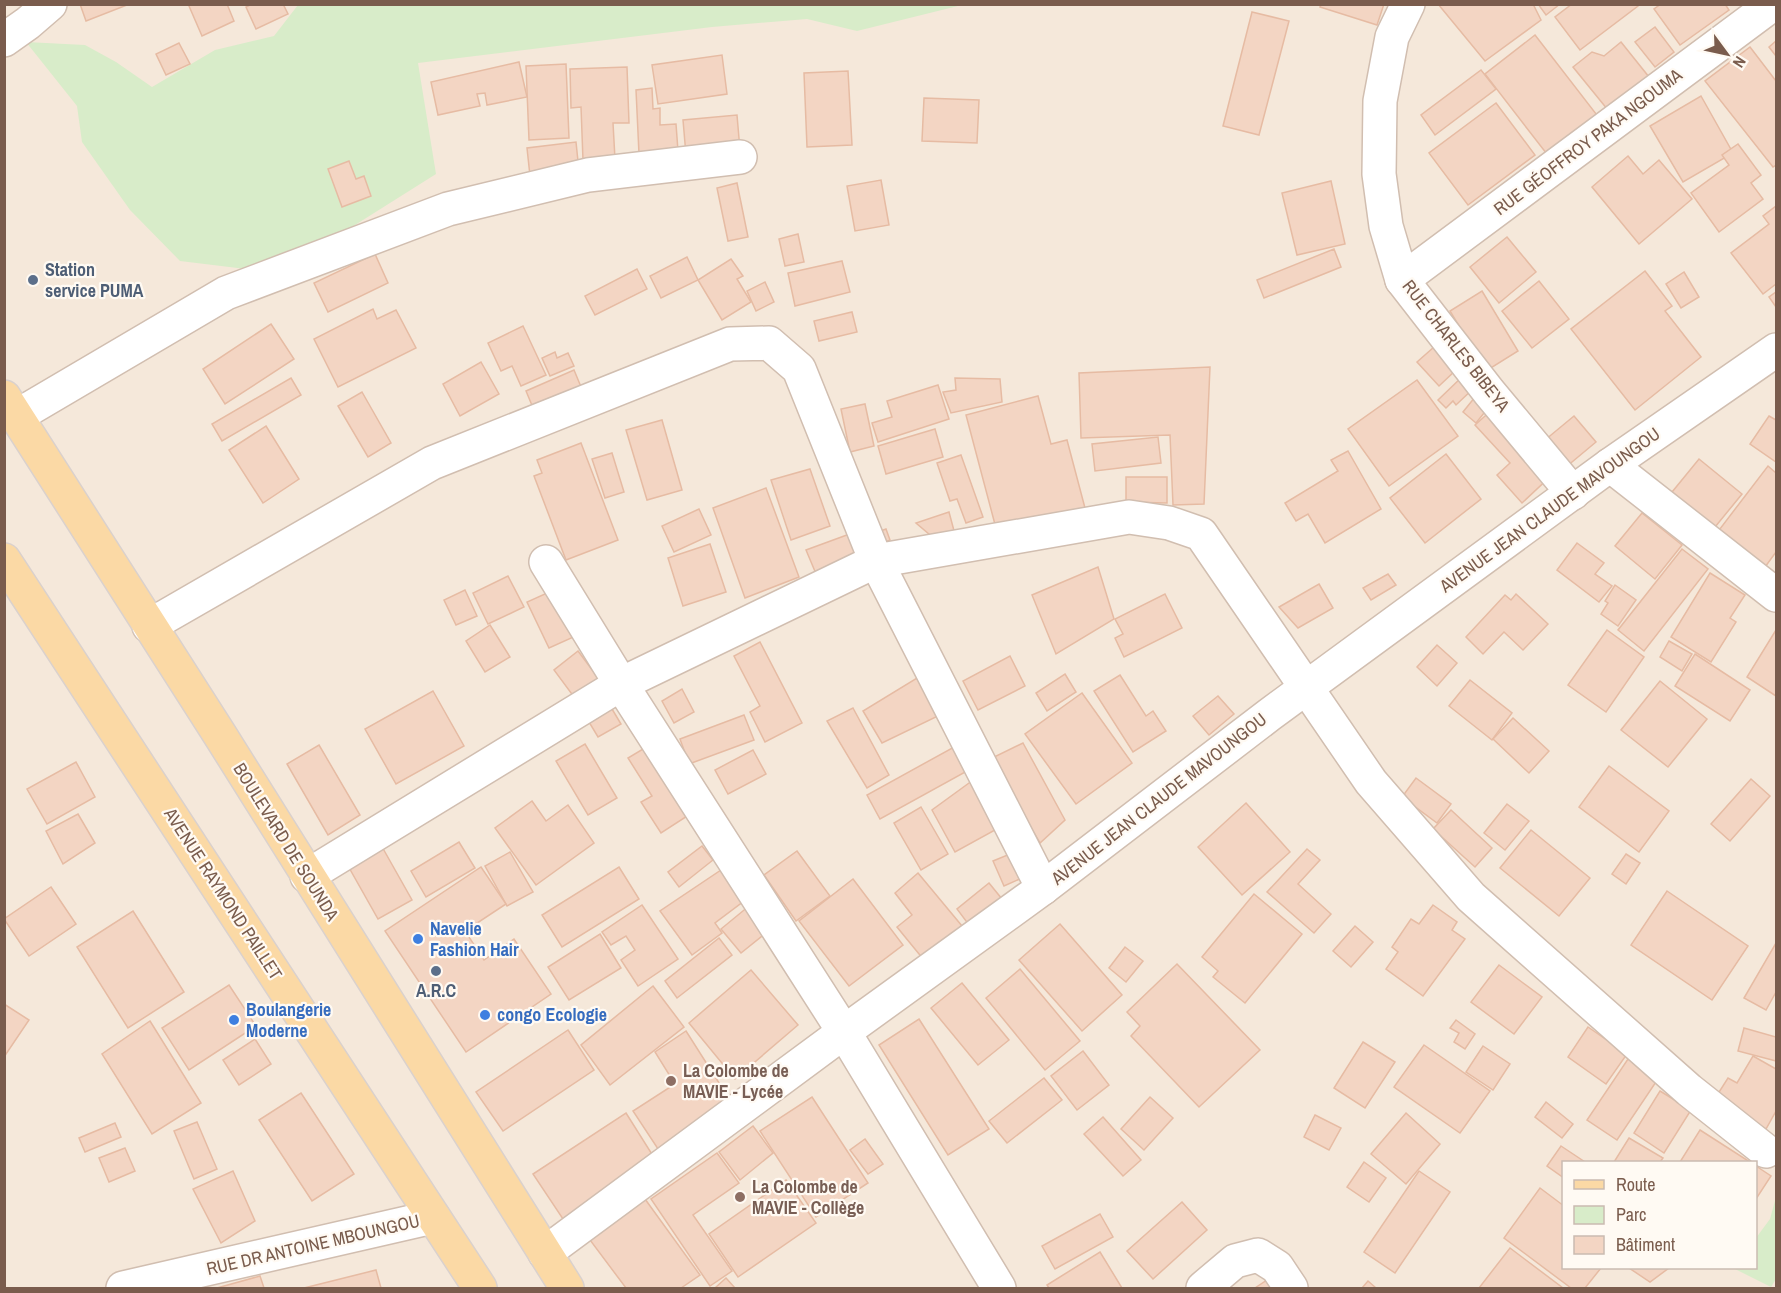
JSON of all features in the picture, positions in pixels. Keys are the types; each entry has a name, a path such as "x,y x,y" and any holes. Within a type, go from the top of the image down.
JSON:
{"main road":[{"name":"BOULEVARD DE SOUNDA","path":"10,406 567,1288"},
{"name":"AVENUE RAYMOND PAILLET","path":"4,560 480,1288"}],"street":[{"path":"4,40 50,4"},
{"name":"RUE CHARLES BIBEYA","path":"1408,4 1392,37 1380,101 1379,174 1386,226 1402,280 1489,392 1573,493"},
{"name":"RUE GÉOFFROY PAKA NGOUMA","path":"1402,280 1773,4"},
{"path":"10,406 226,293 448,209 588,175 740,157"},
{"path":"149,626 432,463 730,344 770,343 799,369 876,561 1043,888"},
{"name":"AVENUE JEAN CLAUDE MAVOUNGOU","path":"545,1253 1043,888 1306,688 1610,465 1776,350"},
{"path":"1610,465 1776,595"},
{"path":"307,876 621,684 876,561 1129,517 1169,523 1201,534 1371,782 1471,897 1689,1090 1766,1151"},
{"path":"546,562 621,684 844,1032 999,1288"},
{"name":"RUE DR ANTOINE MBOUNGOU","path":"123,1288 433,1217"},
{"path":"1203,1288 1234,1261 1258,1256 1277,1267 1291,1288"}],"shaded area":[{"path":"5,5 1776,5 1776,1288 5,1288"}],"green space":[{"path":"298,5 962,5 857,31 807,19 712,27 418,63 436,174 336,237 254,270 180,261 130,210 82,142 77,106 26,42 85,45 116,62 152,87 215,50 274,36"},
{"path":"1776,1197 1776,1279 1771,1287 1735,1269 1757,1269 1757,1237 1770,1219"}],"building":[{"path":"80,4 127,4 127,5 86,21"},
{"path":"192,4 227,4 234,21 202,36 189,6"},
{"path":"252,4 283,4 288,14 256,29 246,7"},
{"path":"1321,4 1384,4 1377,25 1320,7"},
{"path":"1438,4 1533,4 1541,20 1485,61"},
{"path":"1538,4 1560,4 1546,15"},
{"path":"1572,4 1637,4 1638,6 1580,50 1555,17"},
{"path":"1661,4 1725,4 1729,10 1680,45 1654,9"},
{"path":"1252,12 1289,21 1259,135 1223,126"},
{"path":"1655,27 1674,52 1655,67 1635,42"},
{"path":"1535,35 1600,119 1550,158 1485,74"},
{"path":"1776,41 1776,56 1769,47"},
{"path":"1621,42 1653,82 1612,115 1573,67 1592,52 1604,56"},
{"path":"179,43 190,64 166,75 156,54"},
{"path":"1750,47 1776,81 1776,165 1773,167 1705,81"},
{"path":"722,55 727,94 658,104 652,65"},
{"path":"519,62 527,97 487,105 485,93 477,94 480,106 438,115 431,82"},
{"path":"566,64 569,138 529,140 526,66"},
{"path":"627,67 629,123 613,123 615,159 583,160 581,107 571,108 570,69"},
{"path":"1481,70 1496,89 1435,135 1421,115"},
{"path":"848,71 852,145 807,147 804,73"},
{"path":"652,88 653,109 660,108 660,125 676,124 678,151 639,154 636,90"},
{"path":"1701,96 1733,153 1683,182 1650,126"},
{"path":"924,98 979,100 977,143 922,141"},
{"path":"1496,103 1535,155 1468,205 1429,153"},
{"path":"737,115 740,150 686,155 683,120"},
{"path":"576,142 579,171 530,176 527,148"},
{"path":"1738,144 1761,175 1751,183 1763,199 1719,232 1691,193 1729,165 1722,155"},
{"path":"1628,156 1643,174 1659,160 1692,199 1639,244 1592,187"},
{"path":"349,161 356,179 364,176 371,196 342,207 328,169"},
{"path":"881,180 889,225 855,231 847,186"},
{"path":"1331,181 1345,244 1297,255 1282,193"},
{"path":"737,183 748,237 728,241 717,188"},
{"path":"1776,206 1776,284 1763,294 1731,253 1769,224 1763,216"},
{"path":"798,234 804,262 785,266 779,239"},
{"path":"1507,237 1536,272 1499,303 1470,267"},
{"path":"1334,249 1341,267 1264,298 1257,280"},
{"path":"375,254 388,283 328,312 314,283"},
{"path":"687,257 698,280 661,298 650,276"},
{"path":"731,259 743,276 737,279 751,302 722,320 698,280"},
{"path":"842,261 850,292 795,306 788,273"},
{"path":"637,269 647,289 595,315 585,296"},
{"path":"1645,271 1672,306 1665,311 1701,357 1635,410 1571,329"},
{"path":"1684,272 1699,297 1681,308 1666,284"},
{"path":"1539,281 1569,319 1532,348 1502,311"},
{"path":"765,282 774,302 756,311 747,291"},
{"path":"1482,291 1518,351 1486,371 1450,311"},
{"path":"1776,292 1776,307 1769,297"},
{"path":"373,309 377,319 396,310 416,348 338,387 314,339"},
{"path":"852,312 857,332 819,341 814,321"},
{"path":"271,324 294,359 225,404 203,369"},
{"path":"523,326 546,375 521,386 512,366 501,371 488,343"},
{"path":"1434,347 1456,370 1439,386 1417,362"},
{"path":"555,352 557,358 568,353 574,366 550,376 542,358"},
{"path":"481,362 499,394 460,416 443,384"},
{"path":"1210,367 1204,504 1173,505 1170,435 1081,438 1079,373"},
{"path":"574,370 584,394 536,415 526,391"},
{"path":"1463,376 1475,387 1456,405 1453,401 1446,408 1438,400"},
{"path":"291,378 301,395 222,441 212,424"},
{"path":"955,378 1000,379 1002,402 951,413 943,392 956,390"},
{"path":"1417,380 1458,436 1389,486 1348,429"},
{"path":"938,385 949,419 878,442 872,423 892,417 887,401"},
{"path":"362,392 391,443 368,457 338,406"},
{"path":"1038,396 1051,444 1067,440 1085,508 997,532 966,415"},
{"path":"1475,397 1488,408 1476,423 1463,412"},
{"path":"865,404 874,446 850,452 841,409"},
{"path":"1494,408 1553,474 1522,503 1497,475 1510,463 1475,425"},
{"path":"1574,416 1596,442 1566,467 1545,440"},
{"path":"1769,416 1776,420 1776,462 1750,444"},
{"path":"662,420 682,490 647,500 626,430"},
{"path":"266,426 299,479 263,503 229,450"},
{"path":"935,429 943,457 886,474 878,446"},
{"path":"1158,437 1161,463 1095,471 1092,444"},
{"path":"581,443 618,540 566,560 534,476 542,473 537,460"},
{"path":"1348,451 1381,509 1325,543 1308,514 1296,521 1285,503 1338,471 1331,460"},
{"path":"612,453 624,492 605,498 592,459"},
{"path":"1446,454 1481,499 1425,543 1390,498"},
{"path":"961,455 983,517 966,523 957,499 950,501 937,463"},
{"path":"1699,459 1742,494 1711,532 1668,497"},
{"path":"1768,466 1776,473 1776,552 1760,574 1713,538"},
{"path":"810,469 830,526 791,540 771,480"},
{"path":"1126,477 1167,477 1167,503 1126,502"},
{"path":"766,488 799,577 745,598 713,508"},
{"path":"699,509 711,535 674,552 662,526"},
{"path":"949,512 957,542 943,546 916,523"},
{"path":"1642,513 1682,545 1655,579 1615,546"},
{"path":"886,529 890,540 879,545 875,533"},
{"path":"855,532 868,570 822,588 806,550"},
{"path":"1577,543 1604,563 1595,574 1612,586 1599,602 1557,570"},
{"path":"710,544 726,592 683,606 668,558"},
{"path":"1682,549 1708,569 1644,651 1618,630"},
{"path":"1098,567 1114,619 1056,654 1032,595"},
{"path":"1710,573 1745,595 1730,618 1736,622 1711,662 1671,637"},
{"path":"1388,574 1396,585 1371,600 1363,588"},
{"path":"508,576 524,607 488,624 473,593"},
{"path":"1319,584 1333,608 1298,628 1279,607"},
{"path":"1615,585 1636,600 1618,626 1601,614 1608,603 1605,601"},
{"path":"556,589 578,635 549,648 527,602"},
{"path":"465,590 477,616 456,625 444,600"},
{"path":"1165,594 1182,628 1124,657 1115,638 1123,634 1115,619"},
{"path":"1516,594 1548,624 1523,650 1504,632 1483,654 1466,637 1505,595 1511,600"},
{"path":"490,625 510,657 485,672 466,641"},
{"path":"1607,630 1644,657 1606,712 1568,685"},
{"path":"1776,630 1776,696 1747,677"},
{"path":"1669,641 1692,654 1682,671 1660,657"},
{"path":"760,642 802,723 765,742 750,712 760,706 734,656"},
{"path":"1437,645 1457,663 1437,686 1417,667"},
{"path":"578,651 602,683 577,701 554,670"},
{"path":"1695,654 1750,690 1730,721 1675,686"},
{"path":"1010,656 1025,686 978,710 963,681"},
{"path":"1065,674 1076,692 1047,711 1036,693"},
{"path":"1120,675 1146,716 1153,711 1166,731 1133,752 1094,691"},
{"path":"917,678 938,716 882,743 863,711"},
{"path":"1470,680 1512,713 1492,740 1449,706"},
{"path":"1660,681 1707,719 1668,767 1621,730"},
{"path":"682,689 694,712 674,723 662,701"},
{"path":"433,691 464,746 396,784 365,729"},
{"path":"1082,693 1132,763 1076,804 1025,734"},
{"path":"1218,696 1234,714 1209,735 1193,716"},
{"path":"606,699 621,724 598,737 583,712"},
{"path":"853,708 889,775 867,788 827,721"},
{"path":"744,715 754,740 689,764 680,739"},
{"path":"1513,718 1549,751 1529,773 1493,739"},
{"path":"965,741 978,765 880,819 867,795"},
{"path":"653,743 695,811 661,833 641,802 652,796 628,758"},
{"path":"1023,743 1065,820 1040,843 990,759"},
{"path":"585,744 617,798 588,815 556,761"},
{"path":"319,745 360,815 328,835 287,764"},
{"path":"753,750 766,774 728,794 715,770"},
{"path":"76,762 95,797 47,824 27,789"},
{"path":"1609,766 1669,811 1639,852 1579,807"},
{"path":"980,775 1006,824 955,852 932,810"},
{"path":"1416,778 1451,804 1437,823 1402,797"},
{"path":"1751,779 1770,796 1730,841 1711,824"},
{"path":"532,801 546,821 568,805 594,843 536,885 495,828"},
{"path":"1246,803 1290,852 1242,895 1198,847"},
{"path":"1507,804 1529,821 1505,850 1484,833"},
{"path":"921,807 948,854 921,870 894,823"},
{"path":"1451,810 1492,848 1475,867 1433,829"},
{"path":"78,814 95,843 63,864 46,831"},
{"path":"1531,830 1590,878 1559,916 1500,868"},
{"path":"459,842 475,868 426,897 411,871"},
{"path":"381,845 412,900 378,919 347,864"},
{"path":"702,846 713,860 679,887 668,872"},
{"path":"1307,849 1320,860 1298,884 1331,914 1314,933 1267,892"},
{"path":"1020,850 1031,874 1004,886 993,861"},
{"path":"797,851 830,896 796,921 764,875"},
{"path":"510,852 533,892 507,906 485,866"},
{"path":"1626,854 1640,863 1626,884 1612,874"},
{"path":"727,866 748,898 715,923 722,933 692,955 660,911"},
{"path":"481,867 506,904 465,931 484,960 514,939 551,994 466,1052 385,931"},
{"path":"619,867 639,899 562,947 542,915"},
{"path":"918,873 967,932 928,965 897,927 912,915 895,893"},
{"path":"853,879 903,945 849,986 799,921"},
{"path":"989,883 1002,899 969,925 957,909"},
{"path":"51,887 76,924 29,956 4,919"},
{"path":"1667,891 1748,946 1712,1000 1631,945"},
{"path":"1254,894 1302,934 1245,1003 1213,977 1218,971 1202,957"},
{"path":"755,901 772,928 741,953 721,929"},
{"path":"642,905 678,959 638,986 621,960 635,950 626,936 611,945 602,932"},
{"path":"1433,905 1457,922 1452,930 1465,939 1423,996 1386,969 1398,952 1392,947 1411,919 1419,924"},
{"path":"133,911 184,992 128,1028 77,947"},
{"path":"1060,924 1122,995 1082,1031 1019,960"},
{"path":"1355,926 1373,942 1351,967 1333,951"},
{"path":"600,934 621,968 569,1000 548,967"},
{"path":"719,938 732,955 677,998 665,981"},
{"path":"1776,943 1776,992 1766,1010 1744,998"},
{"path":"1125,947 1143,961 1126,982 1109,968"},
{"path":"1177,964 1260,1050 1199,1107 1131,1036 1140,1026 1127,1012"},
{"path":"1499,965 1542,997 1514,1034 1471,1002"},
{"path":"1020,969 1080,1041 1045,1070 986,998"},
{"path":"751,970 798,1025 735,1079 689,1023"},
{"path":"962,983 1009,1040 978,1065 931,1008"},
{"path":"229,985 256,1026 189,1070 162,1028"},
{"path":"653,986 684,1027 610,1085 581,1045"},
{"path":"4,1004 29,1020 4,1057"},
{"path":"919,1019 989,1129 948,1155 879,1045"},
{"path":"1456,1020 1475,1034 1465,1049 1454,1042 1459,1033 1450,1028"},
{"path":"150,1021 201,1103 152,1134 102,1054"},
{"path":"1588,1027 1627,1054 1606,1084 1568,1057"},
{"path":"1744,1028 1776,1037 1776,1061 1738,1051"},
{"path":"568,1030 594,1070 503,1131 476,1092"},
{"path":"686,1031 735,1108 662,1155 633,1111 675,1084 655,1052"},
{"path":"255,1039 271,1064 239,1085 223,1060"},
{"path":"1363,1042 1395,1062 1365,1108 1334,1088"},
{"path":"1424,1045 1490,1091 1460,1133 1394,1087"},
{"path":"1483,1046 1510,1064 1493,1090 1466,1072"},
{"path":"1083,1051 1109,1085 1077,1110 1051,1076"},
{"path":"1753,1056 1776,1069 1776,1111 1766,1129 1714,1100 1728,1078 1737,1083"},
{"path":"1628,1059 1658,1079 1617,1140 1587,1120"},
{"path":"1044,1078 1062,1100 1007,1143 989,1121"},
{"path":"1660,1091 1691,1110 1664,1153 1634,1133"},
{"path":"301,1093 354,1174 312,1201 259,1120"},
{"path":"812,1097 868,1183 816,1217 760,1131"},
{"path":"1150,1097 1173,1118 1144,1150 1121,1129"},
{"path":"1546,1102 1573,1124 1562,1138 1535,1117"},
{"path":"626,1113 655,1159 563,1219 533,1174"},
{"path":"1406,1113 1440,1144 1406,1184 1371,1154"},
{"path":"1315,1115 1341,1128 1329,1150 1304,1137"},
{"path":"1103,1117 1141,1160 1123,1176 1084,1134"},
{"path":"197,1122 217,1169 194,1179 174,1131"},
{"path":"115,1123 121,1137 85,1152 79,1138"},
{"path":"753,1126 773,1153 740,1180 719,1152"},
{"path":"1700,1130 1748,1161 1681,1161"},
{"path":"1629,1138 1663,1158 1661,1161 1615,1161"},
{"path":"865,1139 883,1164 868,1174 850,1150"},
{"path":"1561,1146 1584,1161 1562,1161 1562,1177 1547,1166"},
{"path":"125,1148 135,1171 109,1182 99,1158"},
{"path":"717,1153 739,1183 693,1215 732,1271 710,1286 651,1199"},
{"path":"1364,1162 1386,1178 1369,1202 1347,1187"},
{"path":"1757,1167 1771,1176 1757,1197"},
{"path":"233,1171 255,1221 221,1243 193,1189"},
{"path":"1419,1171 1450,1192 1395,1273 1364,1252"},
{"path":"786,1180 816,1223 738,1277 709,1234"},
{"path":"1540,1188 1562,1204 1562,1269 1600,1269 1585,1288 1571,1288 1504,1238"},
{"path":"645,1199 700,1275 681,1288 626,1288 590,1240"},
{"path":"1182,1202 1207,1230 1153,1279 1127,1251"},
{"path":"1100,1214 1113,1237 1055,1269 1042,1246"},
{"path":"1510,1248 1563,1288 1479,1288"},
{"path":"1100,1252 1122,1288 1049,1288 1047,1285"},
{"path":"1630,1269 1668,1269 1650,1282"},
{"path":"376,1270 381,1288 304,1288"},
{"path":"260,1276 264,1288 217,1288"},
{"path":"726,1278 735,1288 715,1288"},
{"path":"1267,1280 1273,1288 1255,1288"},
{"path":"1368,1281 1376,1288 1362,1288"}],"place":[{"name":"Station service PUMA","path":"33,280"},
{"name":"Navelie Fashion Hair","path":"418,939"},
{"name":"A.R.C","path":"436,971"},
{"name":"congo Ecologie","path":"485,1015"},
{"name":"Boulangerie Moderne","path":"234,1020"},
{"name":"La Colombe de MAVIE - Lycée","path":"671,1081"},
{"name":"La Colombe de MAVIE - Collège","path":"740,1197"}]}
